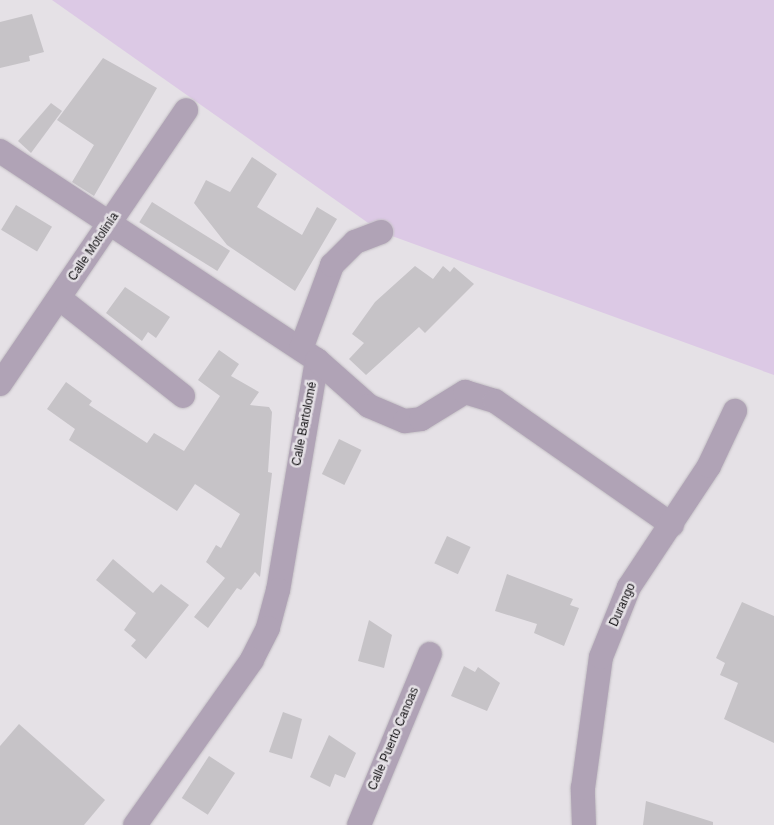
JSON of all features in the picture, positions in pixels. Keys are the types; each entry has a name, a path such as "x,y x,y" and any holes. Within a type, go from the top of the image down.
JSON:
{"street":[{"name":"Calle Motolinía","path":"0,384 186,110"},
{"path":"0,151 108,227 308,355 387,416 421,419 465,392 495,401 672,525"},
{"name":"Calle Bartolomé","path":"136,825 252,660 268,628 278,590 308,355 332,265 355,242 381,232"},
{"path":"59,298 183,396"},
{"name":"Durango","path":"584,825 583,788 602,657 629,587 672,525 709,466 735,411"},
{"name":"Calle Puerto Canoas","path":"359,825 430,654"}],"shaded area":[{"path":"52,0 774,0 774,375 381,232"}],"building":[{"path":"32,14 44,52 29,56 30,61 0,68 0,22"},
{"path":"103,58 157,88 94,196 72,182 94,145 57,120"},
{"path":"51,103 62,111 31,153 18,141"},
{"path":"252,157 277,174 257,207 302,235 317,207 337,219 295,291 227,245 194,203 206,180 230,192"},
{"path":"152,202 230,251 217,271 139,222"},
{"path":"16,205 52,227 37,251 1,230"},
{"path":"415,266 433,279 443,266 450,272 454,267 474,284 425,333 419,327 366,375 349,359 364,343 352,334 375,302"},
{"path":"125,287 170,317 156,338 148,332 142,341 106,313"},
{"path":"219,350 239,364 231,376 259,392 250,405 269,407 272,412 268,472 272,473 260,577 255,572 241,590 237,588 208,628 194,617 225,578 206,562 216,545 221,548 240,514 195,484 177,511 69,440 75,429 47,409 66,382 92,401 89,405 147,443 154,433 184,451 220,396 198,380"},
{"path":"339,439 361,450 344,485 322,474"},
{"path":"447,536 471,547 458,574 434,563"},
{"path":"113,559 153,593 161,584 189,605 146,659 131,646 136,640 124,630 136,613 96,580"},
{"path":"507,574 573,599 570,605 579,608 564,646 534,633 537,624 495,611"},
{"path":"742,602 774,616 774,743 724,719 738,683 720,675 725,663 716,658"},
{"path":"369,620 392,635 384,668 358,661"},
{"path":"464,666 475,672 478,667 500,683 487,711 451,696"},
{"path":"283,712 302,719 292,759 269,752"},
{"path":"19,724 105,800 84,825 0,825 0,746"},
{"path":"329,735 356,753 345,778 335,774 330,787 310,777"},
{"path":"209,756 235,773 208,815 182,798"},
{"path":"646,801 713,822 713,825 643,825"}]}
